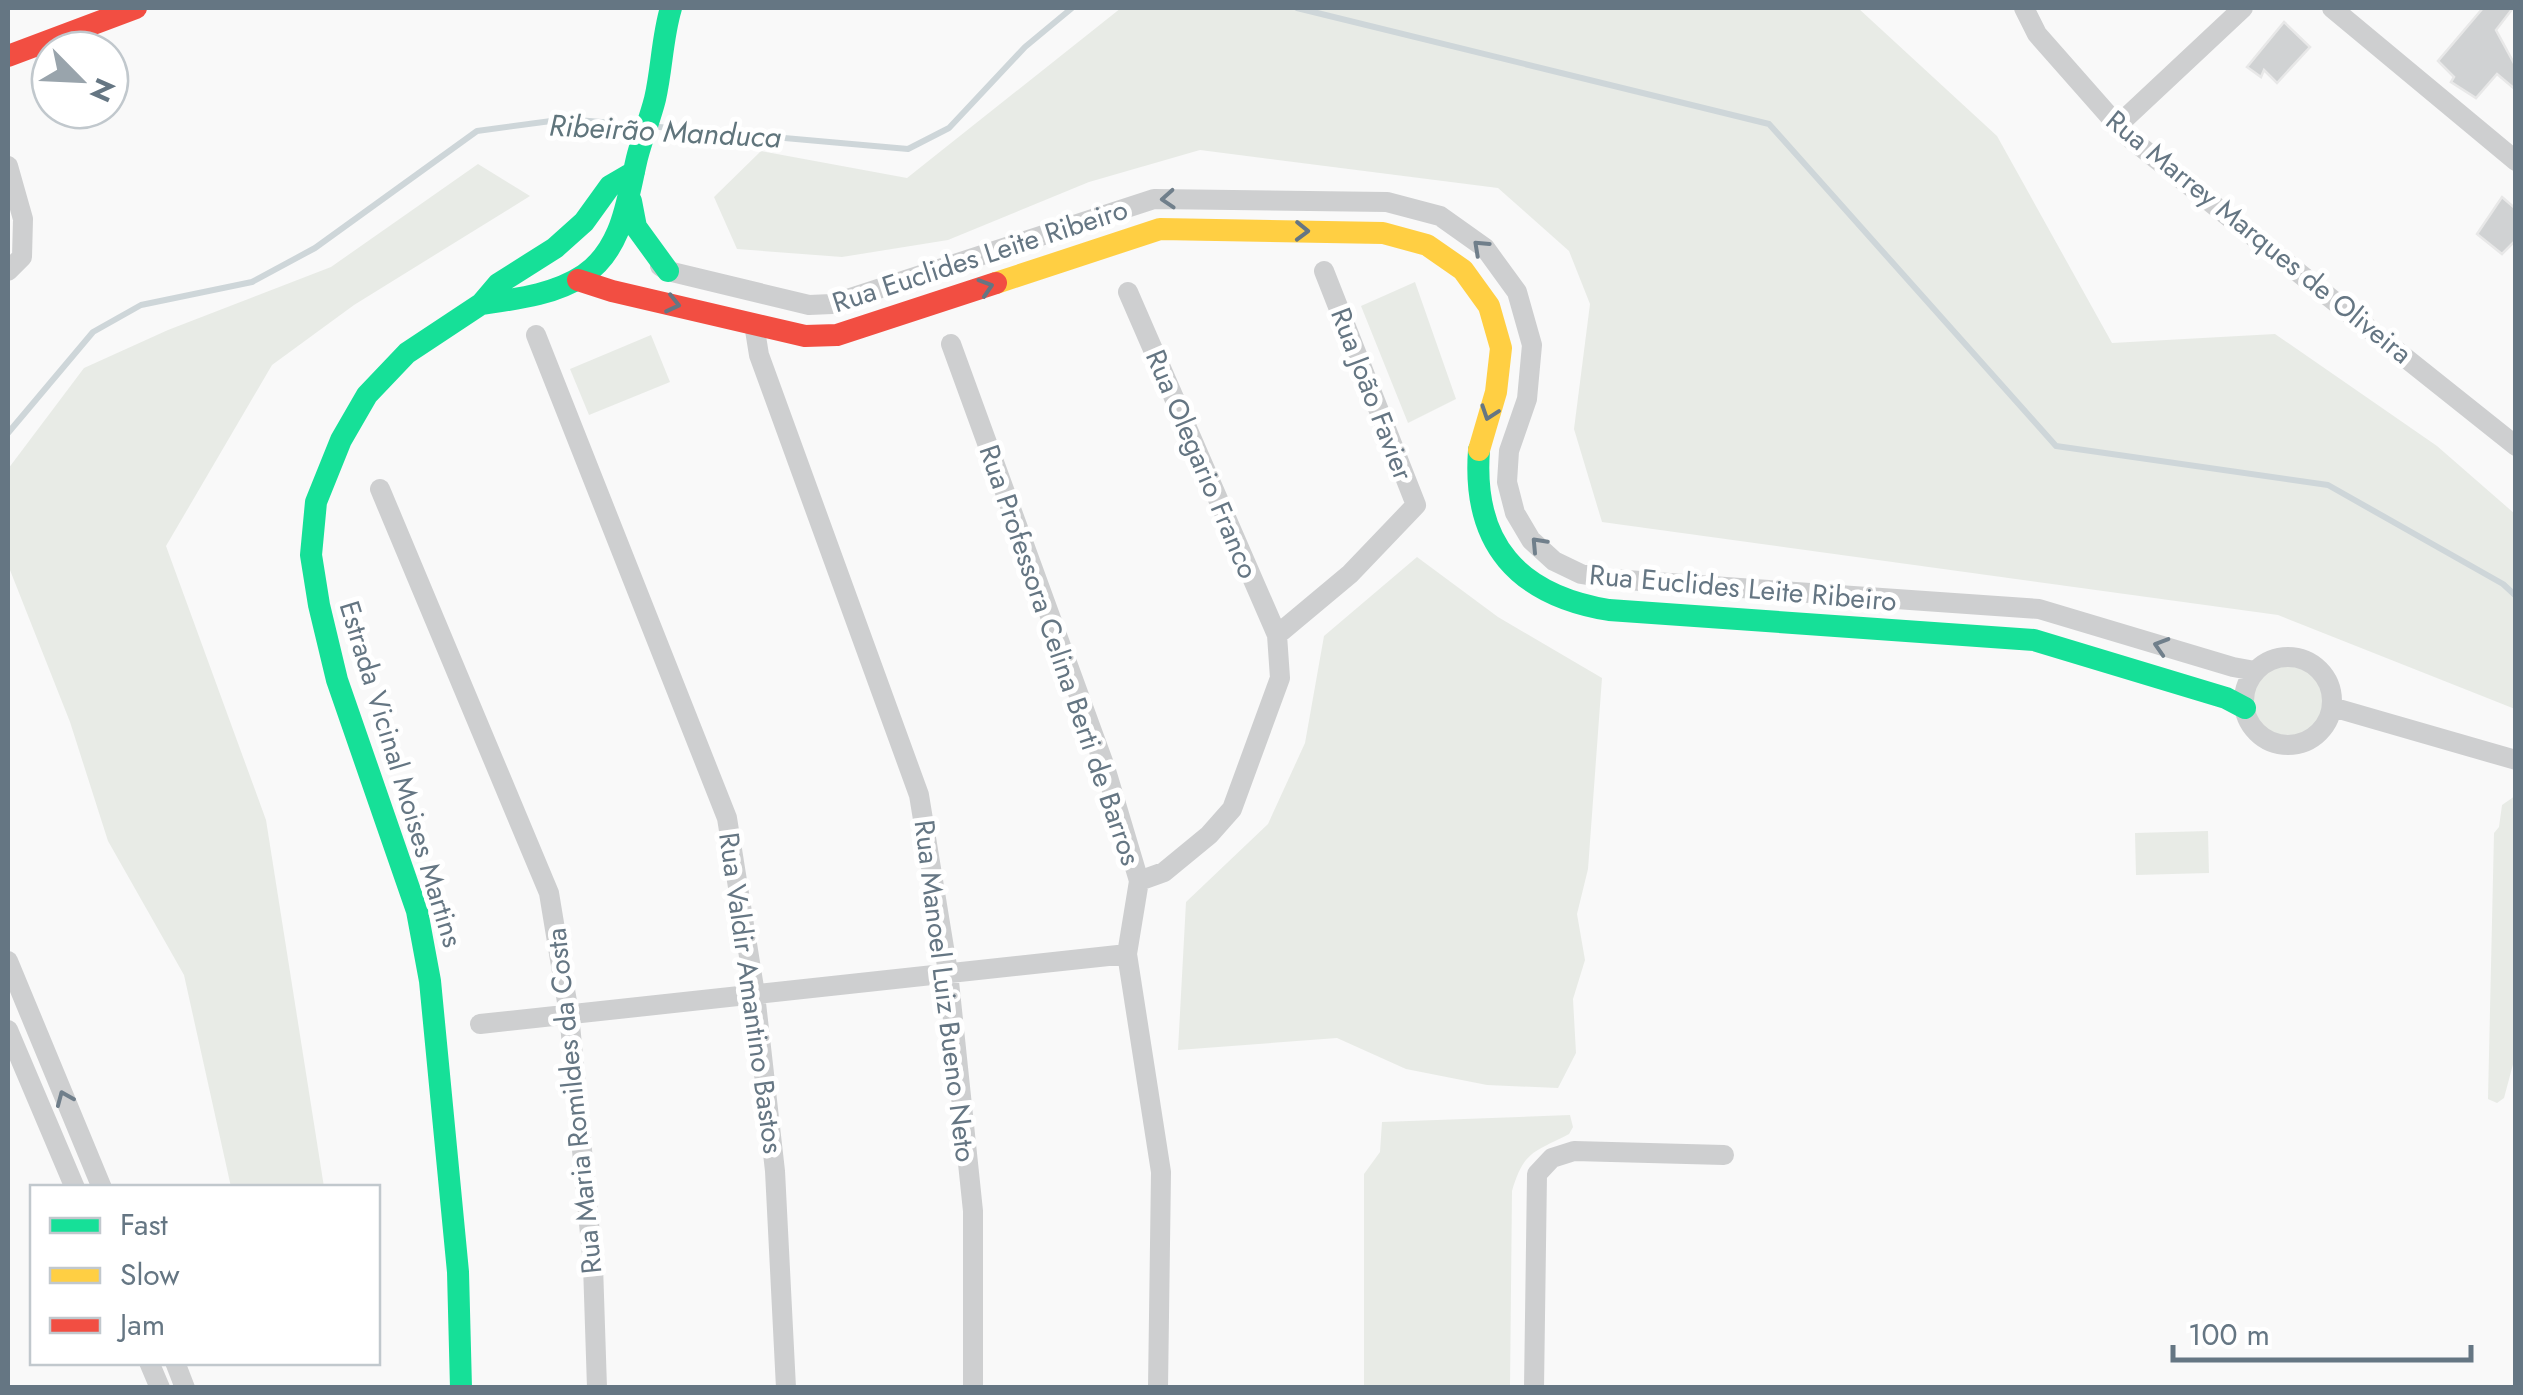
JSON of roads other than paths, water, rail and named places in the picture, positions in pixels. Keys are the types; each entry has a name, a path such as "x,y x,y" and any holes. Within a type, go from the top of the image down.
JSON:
{"main road":[{"path":"8,56 136,8"},
{"path":"636,166 655,98 672,10"},
{"name":"Estrada Vicinal Moises Martins","path":"481,304 551,293 578,280 602,259 619,236 632,200 636,166"},
{"name":"Estrada Vicinal Moises Martins","path":"461,1388 458,1272 430,981 417,911 337,680 318,604 310,555 316,502 340,440 367,394 406,353 481,304 498,284 555,248 584,222 610,186 636,166"},
{"path":"632,200 636,227 668,270"},
{"path":"584,222 608,228 619,236"},
{"name":"Rua Euclides Leite Ribeiro","path":"578,280 805,336 837,336 1160,229 1382,233 1427,245 1463,270 1488,306 1501,348 1496,392 1478,445 1476,486 1486,524 1506,559 1536,587 1572,604 1609,610 2034,640 2226,698 2245,708"},
{"path":"555,248 562,268 578,280"}],"street":[{"name":"Rua Marrey Marques de Oliveira","path":"2024,8 2038,34 2117,126 2516,446"},
{"path":"2117,126 2243,8"},
{"path":"2332,8 2516,160"},
{"path":"8,166 23,220 22,257 8,271"},
{"name":"Rua Euclides Leite Ribeiro","path":"619,236 638,254 668,270 808,305 832,304 1154,198 1388,202 1440,216 1485,248 1517,292 1532,345 1527,399 1509,451 1507,482 1515,512 1531,540 1554,561 1582,574 2039,610 2255,671"},
{"path":"1118,210 1128,240"},
{"name":"Rua João Favier","path":"1277,635 1350,574 1416,505 1324,270"},
{"path":"728,317 727,301 736,287"},
{"name":"Rua Olegario Franco","path":"1128,292 1277,635"},
{"path":"779,330 788,316 786,299"},
{"name":"Rua Manoel Luiz Bueno Neto","path":"754,324 759,355 919,795 948,972 973,1211 973,1388"},
{"name":"Rua Valdir Amantino Bastos","path":"536,335 727,818 755,994 775,1170 786,1388"},
{"name":"Rua Professora Celina Berti de Barros","path":"950,344 1105,767 1139,881 1127,954 1161,1172 1158,1388"},
{"name":"Rua Maria Romildes da Costa","path":"380,489 549,893 569,1014 594,1265 596,1388"},
{"path":"1139,881 1164,872 1210,835 1232,808 1280,678 1277,635"},
{"path":"2300,658 2325,676 2332,707 2326,724 2314,737 2299,744 2282,745 2266,740 2254,730 2245,708 2246,684 2268,661 2300,658"},
{"path":"2332,707 2516,760"},
{"path":"480,1024 1127,954"},
{"path":"8,961 101,1185"},
{"path":"8,1030 74,1185"},
{"path":"1534,1388 1537,1174 1552,1158 1574,1151 1724,1155"}],"waterway":[{"name":"Ribeirão Manduca","path":"659,127 908,149 949,128 1025,47 1072,8"},
{"path":"1297,8 1769,124 2056,446 2328,485 2503,584 2516,596"},
{"name":"Ribeirão Manduca","path":"8,433 93,332 141,305 252,282 315,248 477,131 566,119 636,125"}]}
